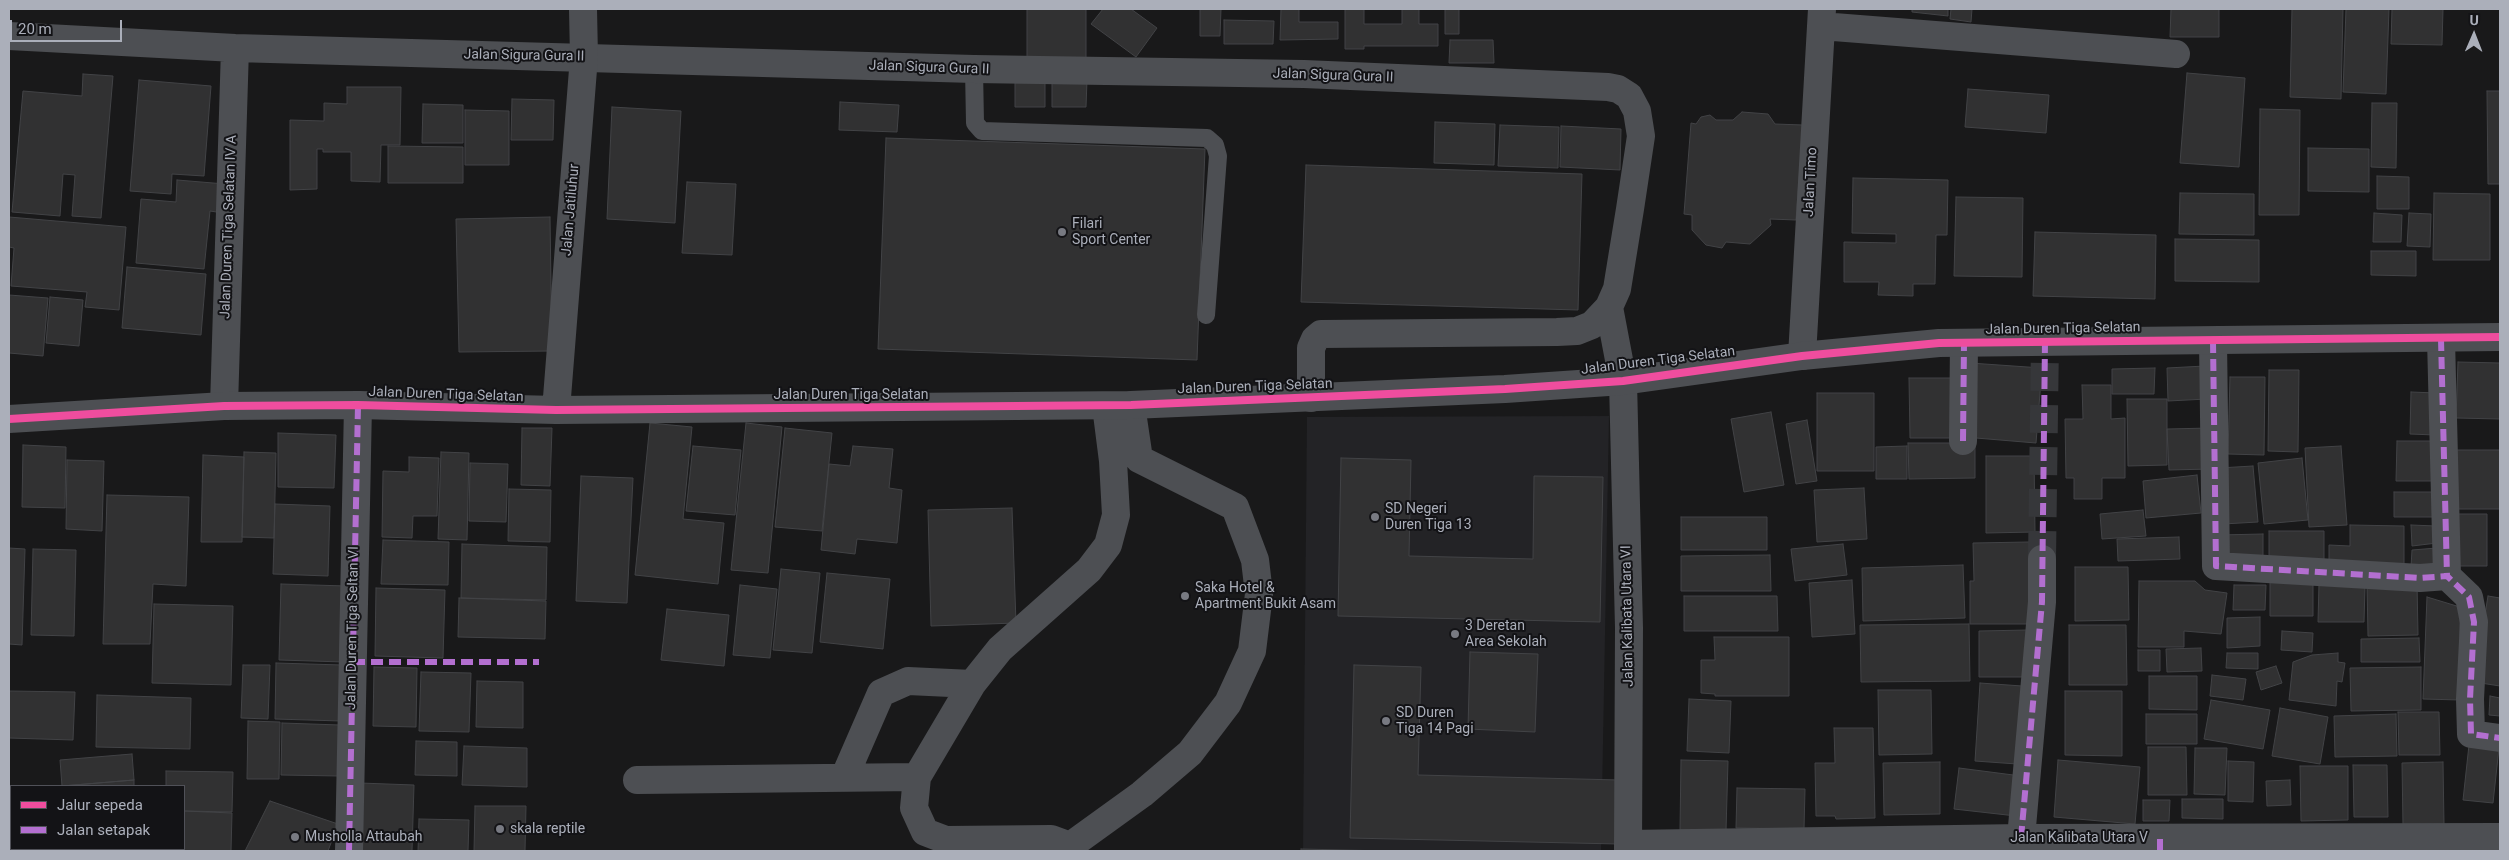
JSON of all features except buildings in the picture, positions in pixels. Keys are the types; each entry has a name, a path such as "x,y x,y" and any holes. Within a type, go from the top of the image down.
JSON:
{"street":[{"name":"Jalan Jatiluhur","path":"556,410 584,57 583,9"},
{"path":"1822,17 2176,54"},
{"name":"Jalan Timo","path":"1802,356 1822,17"},
{"name":"Jalan Sigura Gura II","path":"9,36 235,48 974,69 1304,74 1618,88 1629,96 1637,111 1641,136 1617,289 1609,307 1592,325 1576,331 1322,334 1314,339 1311,348 1311,398"},
{"name":"Jalan Duren Tiga Selatan IV A","path":"224,406 235,48"},
{"path":"1609,307 1623,381"},
{"name":"Jalan Duren Tiga Selatan","path":"9,419 224,406 358,405 556,410 1119,405 1311,398 1623,381 1802,356 1964,343 2500,337"},
{"path":"2442,339 2447,576 2469,597 2474,622 2470,699 2472,734 2500,738"},
{"path":"2213,341 2216,566 2420,578 2447,576"},
{"path":"1963,440 1964,343"},
{"name":"Jalan Kalibata Utara VI","path":"1623,381 1630,628 1628,848"},
{"name":"Jalan Duren Tiga Seltan VI","path":"349,851 358,405"},
{"path":"1119,405 1139,459 1235,506 1255,560 1260,594 1252,650 1228,703 1190,752 1142,794 1072,849 1051,839 946,840 925,832 914,808 918,777 972,684 1000,649 1089,570 1108,545 1116,515 1113,474 1119,405"},
{"path":"1113,474 1162,470"},
{"path":"2021,838 2042,602 2042,559"},
{"path":"844,778 882,693 908,681 972,684"},
{"path":"637,780 918,777"},
{"name":"Jalan Kalibata Utara V","path":"1628,848 2021,838 2160,844 2500,837"}],"lane":[{"path":"974,69 975,124 982,131 1207,138 1215,145 1218,156 1206,315"}],"shaded area":[{"name":"3 Deretan Area Sekolah","path":"1609,416 1601,851 1303,851 1307,417"}],"tunnel":[{"path":"2042,559 2045,341"}],"marked path":[{"path":"2441,339 2447,576"},
{"path":"2021,838 2042,602 2045,341"},
{"path":"2213,341 2216,566 2420,578 2447,576 2469,597 2474,622 2470,699 2471,734 2500,738"},
{"path":"1963,441 1964,343"},
{"path":"349,851 358,405"},
{"path":"353,662 539,662"},
{"path":"2160,838 2160,851"}],"cycle path":[{"path":"9,419 224,406 358,405 556,410 1131,405 1505,389 1623,381 1802,356 1939,343 2500,337"}],"place":[{"name":"Filari Sport Center","path":"1062,232"},
{"name":"SD Negeri Duren Tiga 13","path":"1375,517"},
{"name":"Saka Hotel & Apartment Bukit Asam","path":"1185,596"},
{"name":"3 Deretan Area Sekolah","path":"1455,634"},
{"name":"SD Duren Tiga 14 Pagi","path":"1386,721"},
{"name":"skala reptile","path":"500,829"},
{"name":"Musholla Attaubah","path":"295,837"}]}
